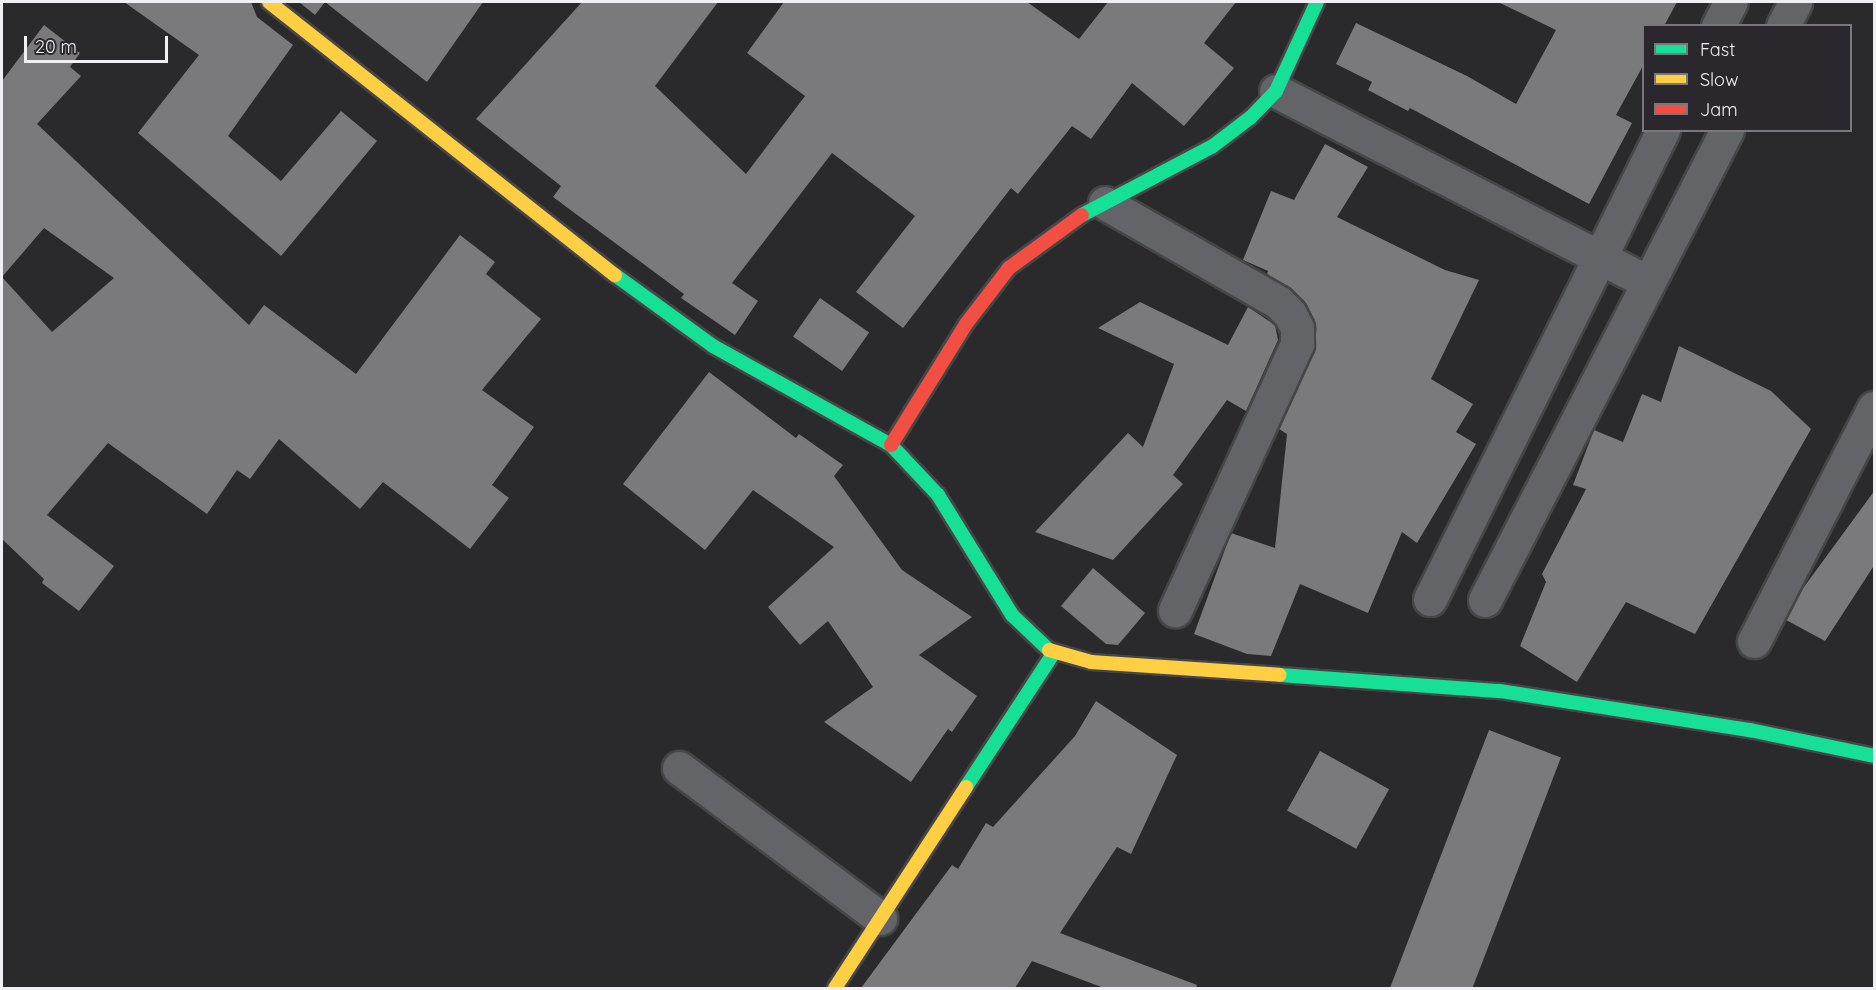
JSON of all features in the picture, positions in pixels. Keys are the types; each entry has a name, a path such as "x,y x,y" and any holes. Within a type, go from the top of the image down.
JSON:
{"street":[{"path":"270,2 627,284 703,339 891,445 938,495 1012,615 1053,654 1091,662 1500,691 1750,730 1875,756"},
{"path":"891,445 966,324 1009,268 1065,224 1213,146 1276,91 1317,2"},
{"path":"1719,24 1731,2"},
{"path":"1783,24 1795,2"},
{"path":"1276,91 1648,282"},
{"path":"1430,599 1598,255 1662,132"},
{"path":"1485,600 1726,132"},
{"path":"1105,203 1278,302 1298,328 1298,344 1175,610"},
{"path":"1754,641 1875,408"},
{"path":"835,988 1053,654"},
{"path":"679,768 880,918"}],"building":[{"path":"124,2 251,2 257,17 293,45 228,136 281,181 341,111 377,141 281,256 138,133 199,55"},
{"path":"299,2 325,2 315,15"},
{"path":"325,2 483,2 427,82"},
{"path":"582,2 718,2 655,86 746,174 805,96 747,53 784,2 1027,2 1079,39 1108,2 1236,2 1204,43 1234,68 1184,126 1132,83 1091,139 1072,126 1018,194 1011,188 903,328 856,292 915,216 832,153 732,283 758,301 735,335 681,298 684,294 553,197 561,186 476,119"},
{"path":"1498,2 1677,2 1665,24 1642,24 1642,68 1616,115 1632,123 1589,204 1410,108 1408,111 1368,90 1372,82 1336,64 1356,23 1467,76 1516,104 1556,30"},
{"path":"44,25 80,53 70,67 81,76 37,124 249,325 264,305 356,374 460,235 495,262 486,274 541,319 482,390 534,427 492,485 509,498 470,549 383,482 360,509 279,439 250,479 237,470 207,514 108,443 47,515 114,566 79,611 42,583 44,579 2,539 2,81","holes":["44,228 114,278 52,332 2,277"]},
{"path":"1325,144 1368,167 1337,217 1445,270 1479,280 1431,379 1473,404 1456,432 1476,444 1417,543 1402,532 1368,613 1300,584 1271,656 1247,654 1194,634 1231,533 1275,548 1287,434 1279,429 1314,352 1316,328 1307,305 1291,289 1267,274 1268,271 1243,260 1271,191 1294,200"},
{"path":"820,298 869,332 842,371 793,337"},
{"path":"1140,302 1228,345 1248,307 1275,325 1278,340 1246,411 1227,400 1173,475 1183,484 1113,560 1035,532 1128,433 1143,447 1174,364 1098,328"},
{"path":"1679,346 1771,391 1811,429 1695,634 1626,602 1577,682 1520,646 1546,582 1542,574 1586,489 1573,485 1594,430 1623,442 1642,394 1661,402"},
{"path":"709,372 796,438 799,434 843,465 834,476 902,570 972,617 919,655 977,696 952,732 948,729 911,782 824,722 873,687 828,621 800,645 768,607 834,547 753,490 705,550 623,484"},
{"path":"1875,490 1875,564 1825,641 1786,620 1801,591"},
{"path":"1093,568 1145,613 1118,645 1106,644 1061,606"},
{"path":"1096,701 1177,755 1131,854 1117,847 1060,933 1197,985 1196,988 1104,988 1032,961 1015,988 861,988 952,865 958,869 986,823 993,827 1075,736"},
{"path":"1489,730 1561,758 1472,988 1390,987"},
{"path":"1320,751 1389,789 1356,849 1287,810"}],"traffic: fast":[{"path":"1082,215 1213,146 1251,117 1276,91 1317,2"},
{"path":"615,275 713,346 891,445 938,495 1012,615 1049,650"},
{"path":"966,787 1053,654"},
{"path":"1280,675 1500,691 1750,730 1874,756"}],"traffic: slow":[{"path":"269,2 615,275"},
{"path":"1049,650 1091,662 1280,675"},
{"path":"835,988 966,787"}],"traffic: jam":[{"path":"891,445 966,324 1009,268 1082,215"}]}
